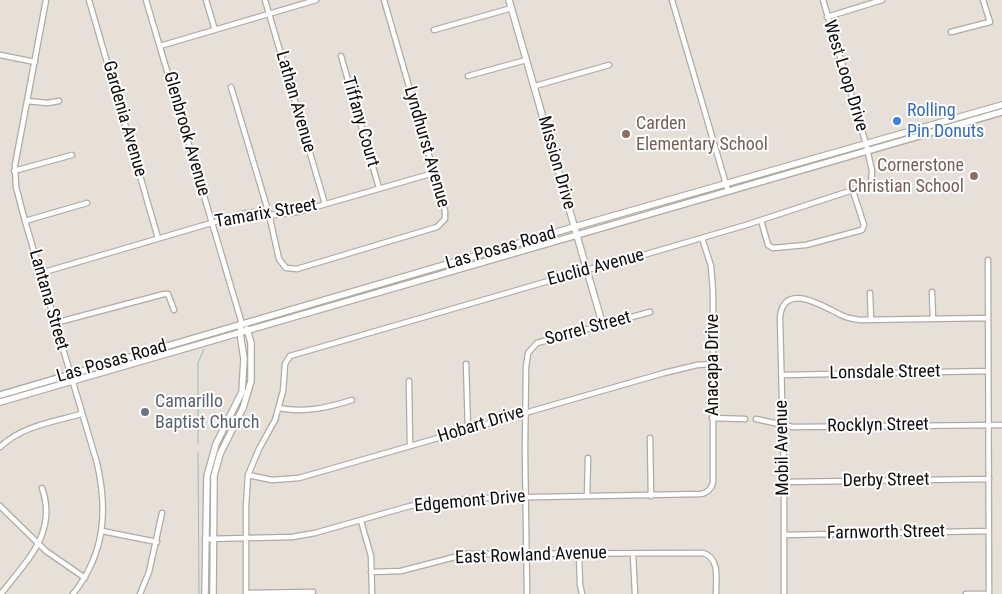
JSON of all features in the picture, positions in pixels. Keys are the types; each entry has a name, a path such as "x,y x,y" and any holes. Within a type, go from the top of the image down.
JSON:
{"main road":[{"name":"Mission Drive","path":"509,0 603,326"},
{"name":"Las Posas Road","path":"0,402 242,324 1002,105"},
{"name":"Las Posas Road","path":"0,395 240,333 1002,112"},
{"path":"205,594 206,484 216,444 240,399 244,359 240,333 242,324 249,330 251,382 240,415 217,463 214,482 213,594"}],"street":[{"name":"Lantana Street","path":"46,0 14,171 25,222 100,478 103,499 102,531 98,546 85,578 73,594"},
{"name":"Gardenia Avenue","path":"89,0 158,238"},
{"name":"Glenbrook Avenue","path":"146,0 242,324"},
{"path":"206,0 214,30"},
{"name":"Lathan Avenue","path":"265,0 324,204"},
{"path":"160,46 316,0"},
{"name":"Lyndhurst Avenue","path":"269,214 280,259 286,268 297,270 433,228 440,225 444,219 446,214 384,0"},
{"path":"672,0 728,191"},
{"name":"West Loop Drive","path":"823,0 867,151"},
{"path":"827,17 882,0"},
{"path":"951,32 990,22 983,0"},
{"path":"434,30 512,8"},
{"path":"0,55 35,62"},
{"name":"Tiffany Court","path":"341,56 379,188"},
{"path":"468,76 526,60"},
{"path":"535,86 609,65"},
{"path":"231,87 269,214"},
{"path":"27,102 47,103 59,101"},
{"name":"Euclid Avenue","path":"278,408 283,391 285,364 288,358 702,238 870,185 872,183 872,171 867,151"},
{"path":"14,171 72,155"},
{"name":"Tamarix Street","path":"41,273 211,222 251,212 281,215 298,212 434,173"},
{"path":"760,220 768,245 773,248 806,245 862,230 864,225 853,191"},
{"path":"25,222 87,203"},
{"name":"Anacapa Drive","path":"702,238 713,279 713,483 708,491"},
{"path":"966,594 989,594 988,260"},
{"path":"932,292 933,319"},
{"path":"55,323 164,294 168,294 174,310"},
{"path":"870,294 871,320 988,318"},
{"name":"Mobil Avenue","path":"784,594 781,309 784,303 796,299 810,300 823,304 848,318 871,320"},
{"name":"Sorrel Street","path":"525,412 526,367 529,350 538,343 650,312"},
{"path":"466,364 468,430"},
{"name":"Hobart Drive","path":"248,474 272,480 299,478 678,369 697,364 712,364"},
{"name":"Lonsdale Street","path":"782,375 988,372"},
{"path":"409,381 410,446"},
{"path":"313,592 246,593 246,494 248,474 270,430 278,408 296,411 310,410 352,400"},
{"path":"525,412 527,594"},
{"path":"0,447 22,431 81,414"},
{"path":"712,418 745,418"},
{"name":"Rocklyn Street","path":"756,418 783,426 1002,425"},
{"path":"650,438 651,496"},
{"path":"587,496 588,458"},
{"name":"Derby Street","path":"784,482 989,479"},
{"path":"2,590 38,544 42,536 46,520 46,504 42,488"},
{"name":"Edgemont Drive","path":"205,539 292,538 410,506 482,498 651,496 701,494 708,491"},
{"path":"0,506 53,557 85,578"},
{"path":"140,594 149,572 162,513"},
{"path":"361,520 369,548 372,594"},
{"path":"102,531 157,542"},
{"name":"Farnworth Street","path":"784,535 988,532"},
{"name":"East Rowland Avenue","path":"372,572 401,571 466,554 526,555 692,552 706,554 713,558 716,594"},
{"path":"579,554 582,594"},
{"path":"633,554 635,594"}],"waterway":[{"path":"198,443 198,363 204,349"},
{"path":"198,452 199,594"}],"place":[{"name":"Rolling Pin Donuts","path":"897,121"},
{"name":"Carden Elementary School","path":"626,134"},
{"name":"Cornerstone Christian School","path":"974,176"},
{"name":"Camarillo Baptist Church","path":"145,412"}]}
